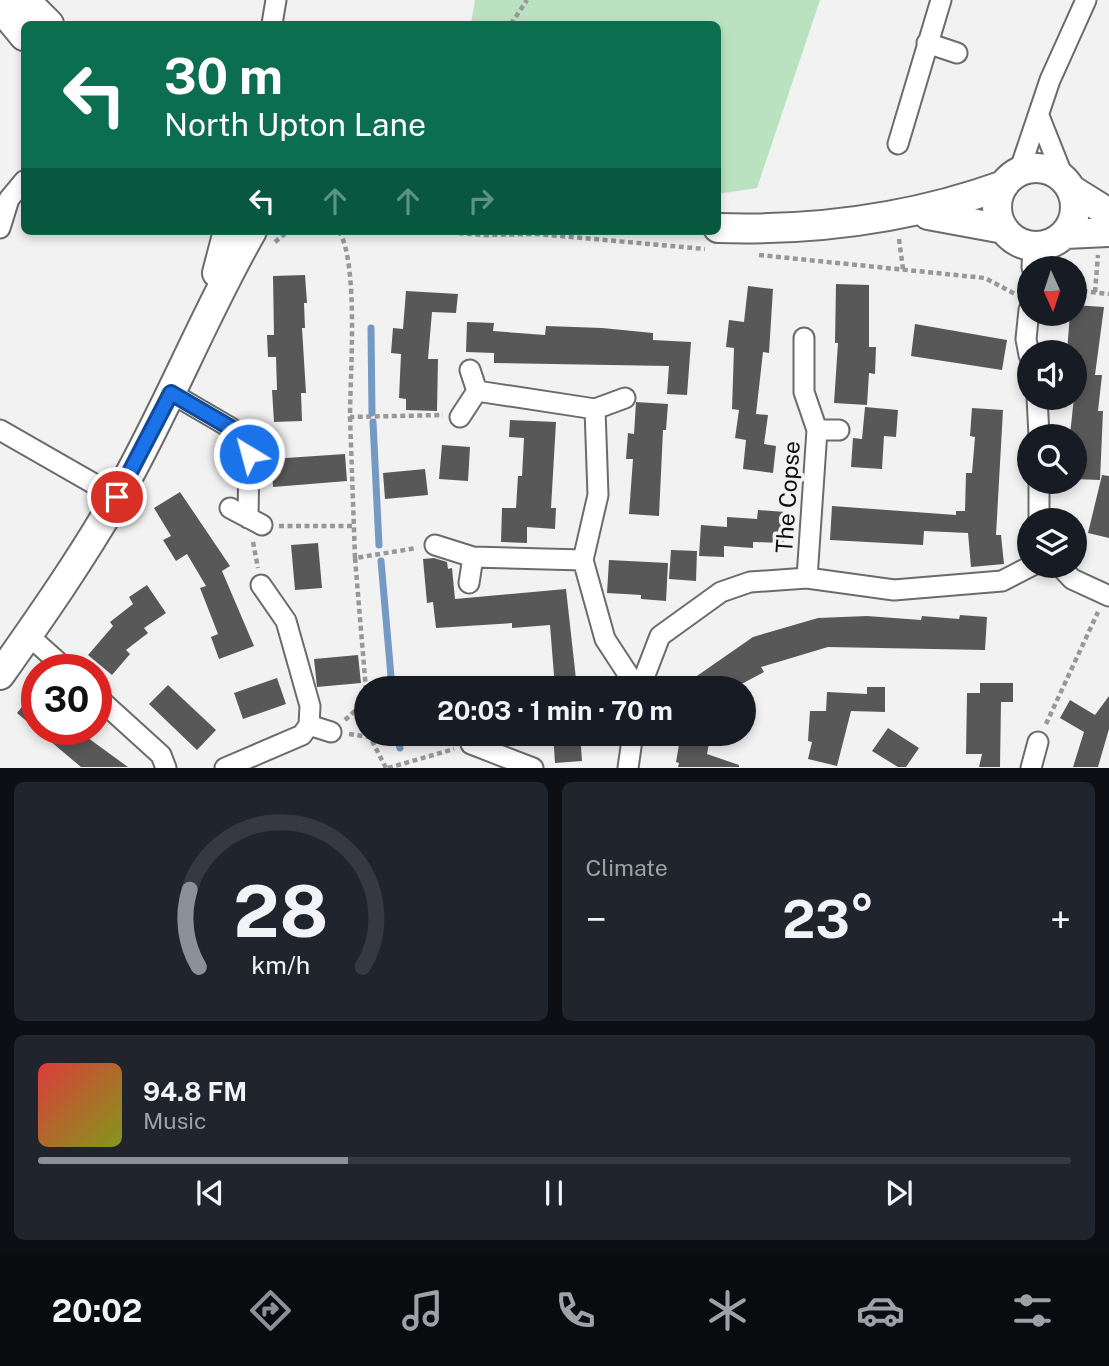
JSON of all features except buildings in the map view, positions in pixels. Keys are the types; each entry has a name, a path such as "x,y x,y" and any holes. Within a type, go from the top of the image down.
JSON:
{"street":[{"path":"9,0 26,21"},
{"path":"25,0 46,21"},
{"path":"272,21 276,0"},
{"path":"898,144 941,0"},
{"path":"1031,256 1004,229 997,207 1039,116 1050,80 1086,0"},
{"path":"0,6 21,32"},
{"path":"927,43 957,53"},
{"path":"1033,256 1065,234 1075,213 1068,184 1039,116"},
{"path":"906,215 1035,168 1050,170 1109,213"},
{"path":"0,228 9,199 21,185"},
{"path":"721,228 799,227 906,215 962,219 1004,229"},
{"path":"1065,234 1109,232"},
{"path":"0,675 117,497 171,393 206,316 238,235"},
{"name":"The Copse","path":"804,338 804,393 817,430 807,578"},
{"path":"470,370 477,390"},
{"path":"477,390 595,409 625,398"},
{"path":"454,416 477,390"},
{"path":"171,393 231,428 249,454 247,517"},
{"path":"595,409 597,495 583,560 605,639 630,676"},
{"path":"0,430 117,497"},
{"path":"817,430 839,430"},
{"path":"435,545 473,557 583,560"},
{"path":"469,583 473,557"},
{"path":"643,676 660,636 720,592 750,582 807,578 894,590 1002,581 1017,573"},
{"path":"1071,578 1107,595"},
{"path":"225,768 302,735 309,724 310,706 295,616 261,585"},
{"path":"28,635 49,654"},
{"path":"112,711 161,755 166,768"},
{"path":"309,724 331,732"},
{"path":"1031,768 1038,741"},
{"path":"476,746 533,768"},
{"path":"628,768 631,746"}],"path":[{"path":"513,21 527,0"},
{"path":"903,269 906,215"},
{"path":"341,235 346,248 350,287 352,526 365,676"},
{"path":"1087,291 1109,294"},
{"path":"350,417 454,416"},
{"path":"261,585 247,517 352,526"},
{"path":"355,558 435,545"},
{"path":"1038,741 1107,595"},
{"path":"331,732 354,712"},
{"path":"331,732 354,734"},
{"path":"376,746 387,768 464,746"}],"green space":[{"path":"475,0 820,0 757,188 721,194 721,21 472,21"}],"waterway":[{"path":"371,328 372,413"},
{"path":"373,422 379,545"},
{"path":"381,561 391,676"}],"route":[{"path":"117,497 171,393 231,428 249,454"}]}
